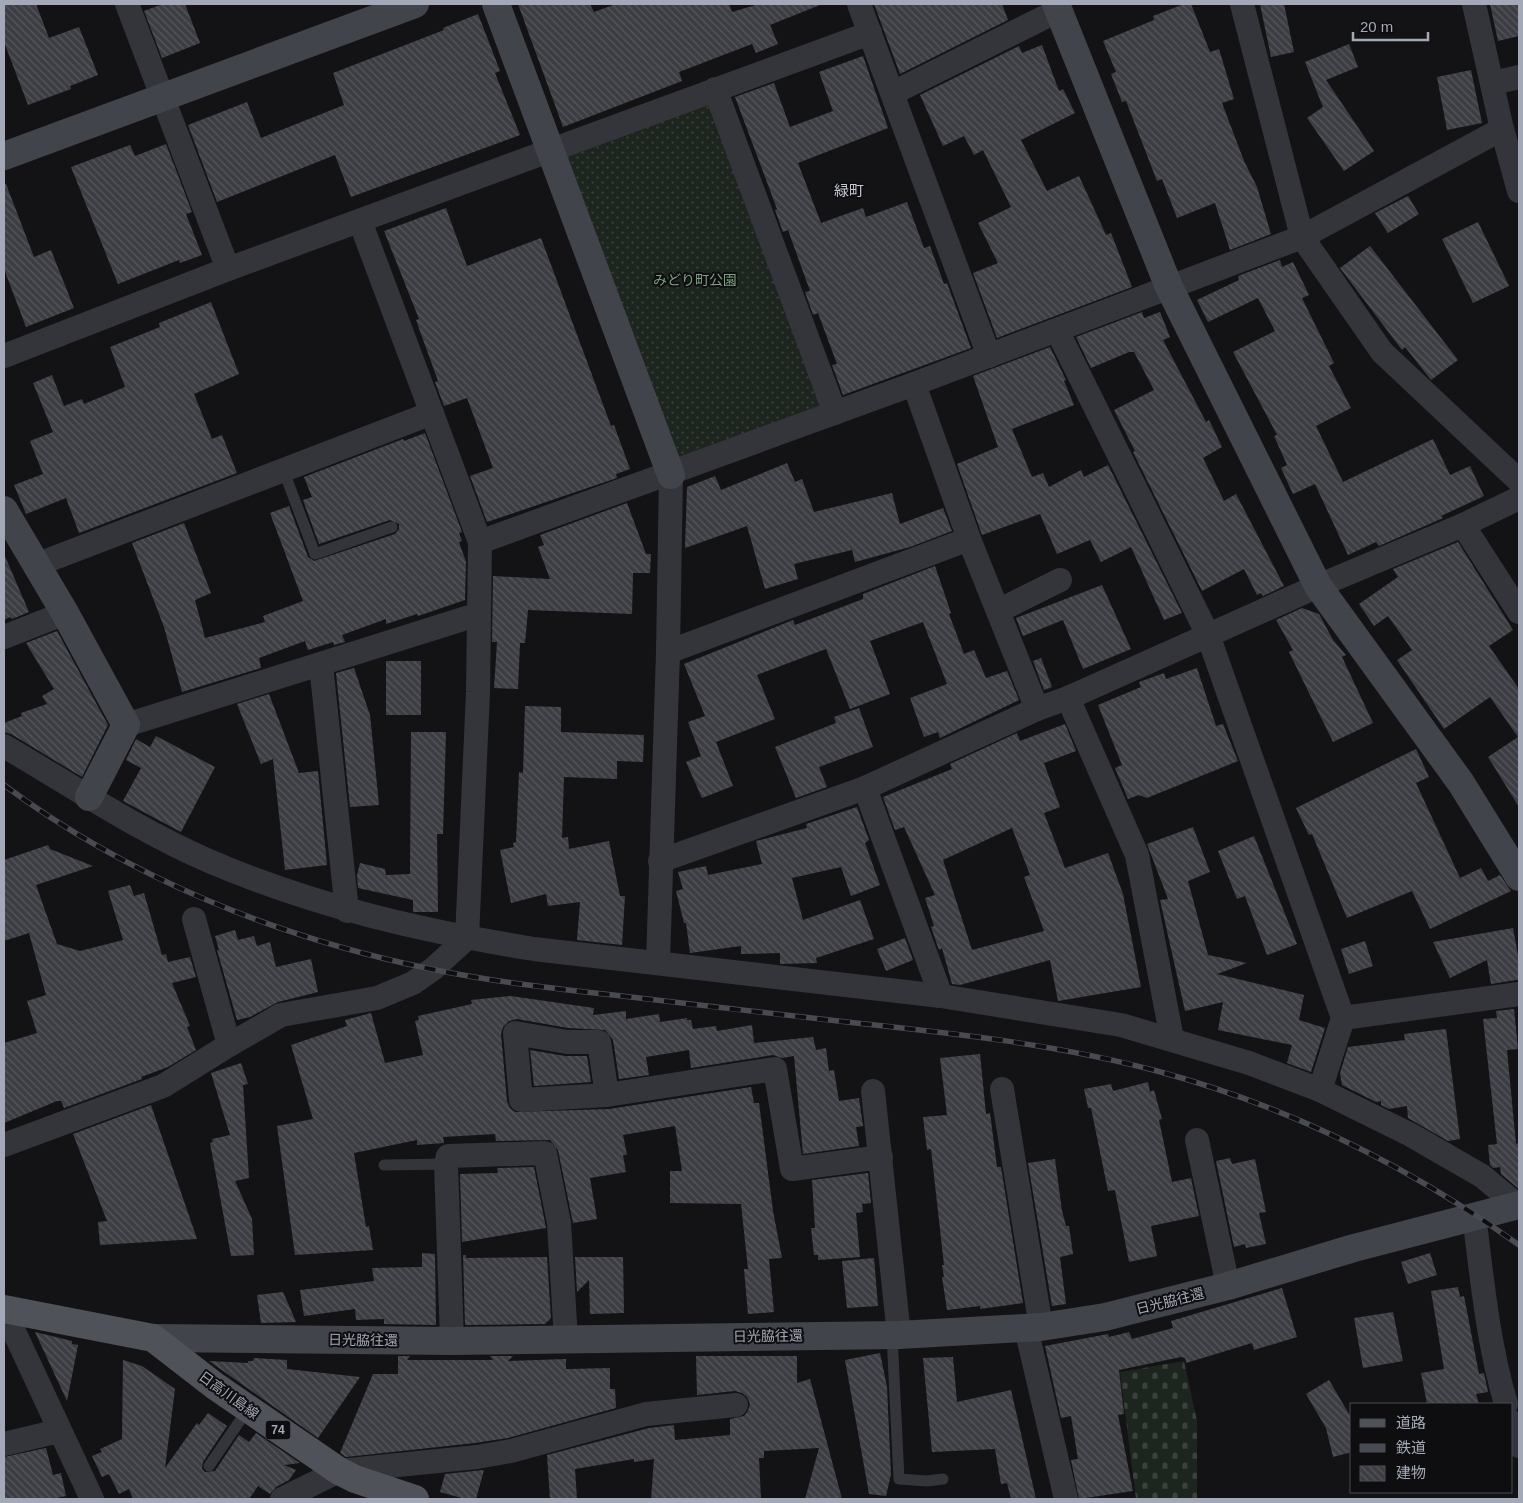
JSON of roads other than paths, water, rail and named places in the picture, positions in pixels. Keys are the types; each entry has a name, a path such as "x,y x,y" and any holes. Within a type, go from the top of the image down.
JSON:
{"main road":[{"name":"日光脇往還","path":"4,1309 153,1338"},
{"name":"日高川島線","path":"153,1338 248,1409 338,1471 415,1499"}],"street":[{"path":"127,4 228,269"},
{"path":"4,156 415,4"},
{"path":"496,4 671,475 668,652 658,963"},
{"path":"859,4 989,356"},
{"path":"1242,4 1302,237 1382,352 1519,481"},
{"path":"1474,4 1502,130 1519,191"},
{"path":"893,93 1057,7 1169,287 1318,586 1461,783 1519,877"},
{"path":"4,356 228,269 870,33"},
{"path":"1493,83 1519,77"},
{"path":"715,89 835,413"},
{"path":"480,542 671,475 1302,237 1502,130"},
{"path":"4,1145 163,1086 229,1044 281,1015 377,998 413,983 433,969 467,938 478,692 480,542 360,222"},
{"path":"1057,330 1208,636 1343,1018 1320,1090"},
{"path":"914,384 968,539 1037,709"},
{"path":"36,564 432,413"},
{"path":"660,861 865,788 1037,709 1068,698 1318,586 1463,525 1519,498"},
{"path":"4,510 65,613 126,725"},
{"path":"1463,525 1519,612"},
{"path":"668,652 968,539"},
{"path":"998,611 1060,580"},
{"path":"4,637 65,613"},
{"path":"89,797 126,725 479,614"},
{"path":"321,665 348,911"},
{"path":"1068,698 1136,855 1172,1039"},
{"path":"4,746 89,797 208,860 280,889 348,911 467,938 534,948 941,996 1059,1014 1121,1026 1172,1039 1248,1063 1320,1090 1411,1135 1482,1176 1518,1205"},
{"path":"865,788 941,996"},
{"path":"194,919 229,1044"},
{"path":"1343,1018 1519,994"},
{"path":"607,1095 775,1069 792,1169 880,1158"},
{"path":"1002,1089 1034,1327 1066,1499"},
{"path":"873,1091 896,1335"},
{"path":"1197,1140 1228,1286"},
{"path":"452,1341 446,1164 448,1156 545,1153 560,1223 566,1340"},
{"name":"日光脇往還","path":"153,1338 452,1341 566,1340 896,1335 1034,1327 1105,1318 1228,1286 1518,1205"},
{"path":"1474,1216 1485,1308 1506,1403"},
{"path":"4,1309 92,1499"},
{"path":"294,1497 338,1471 477,1457 512,1451 646,1414 736,1405"},
{"path":"1513,1428 1516,1445"},
{"path":"4,1444 59,1431"}],"lane":[{"path":"283,470 315,554 392,527"},
{"path":"384,1165 446,1164"},
{"path":"896,1335 898,1479 927,1481 944,1479"},
{"path":"209,1466 248,1409"}],"railway":[{"path":"4,785 102,849 154,876 262,922 374,956 455,974 526,985 1003,1040 1119,1062 1206,1085 1300,1121 1391,1165 1435,1190 1519,1245"}],"district":[{"name":"緑町","path":"849,190"}],"park label":[{"name":"みどり町公園","path":"695,280"}]}
